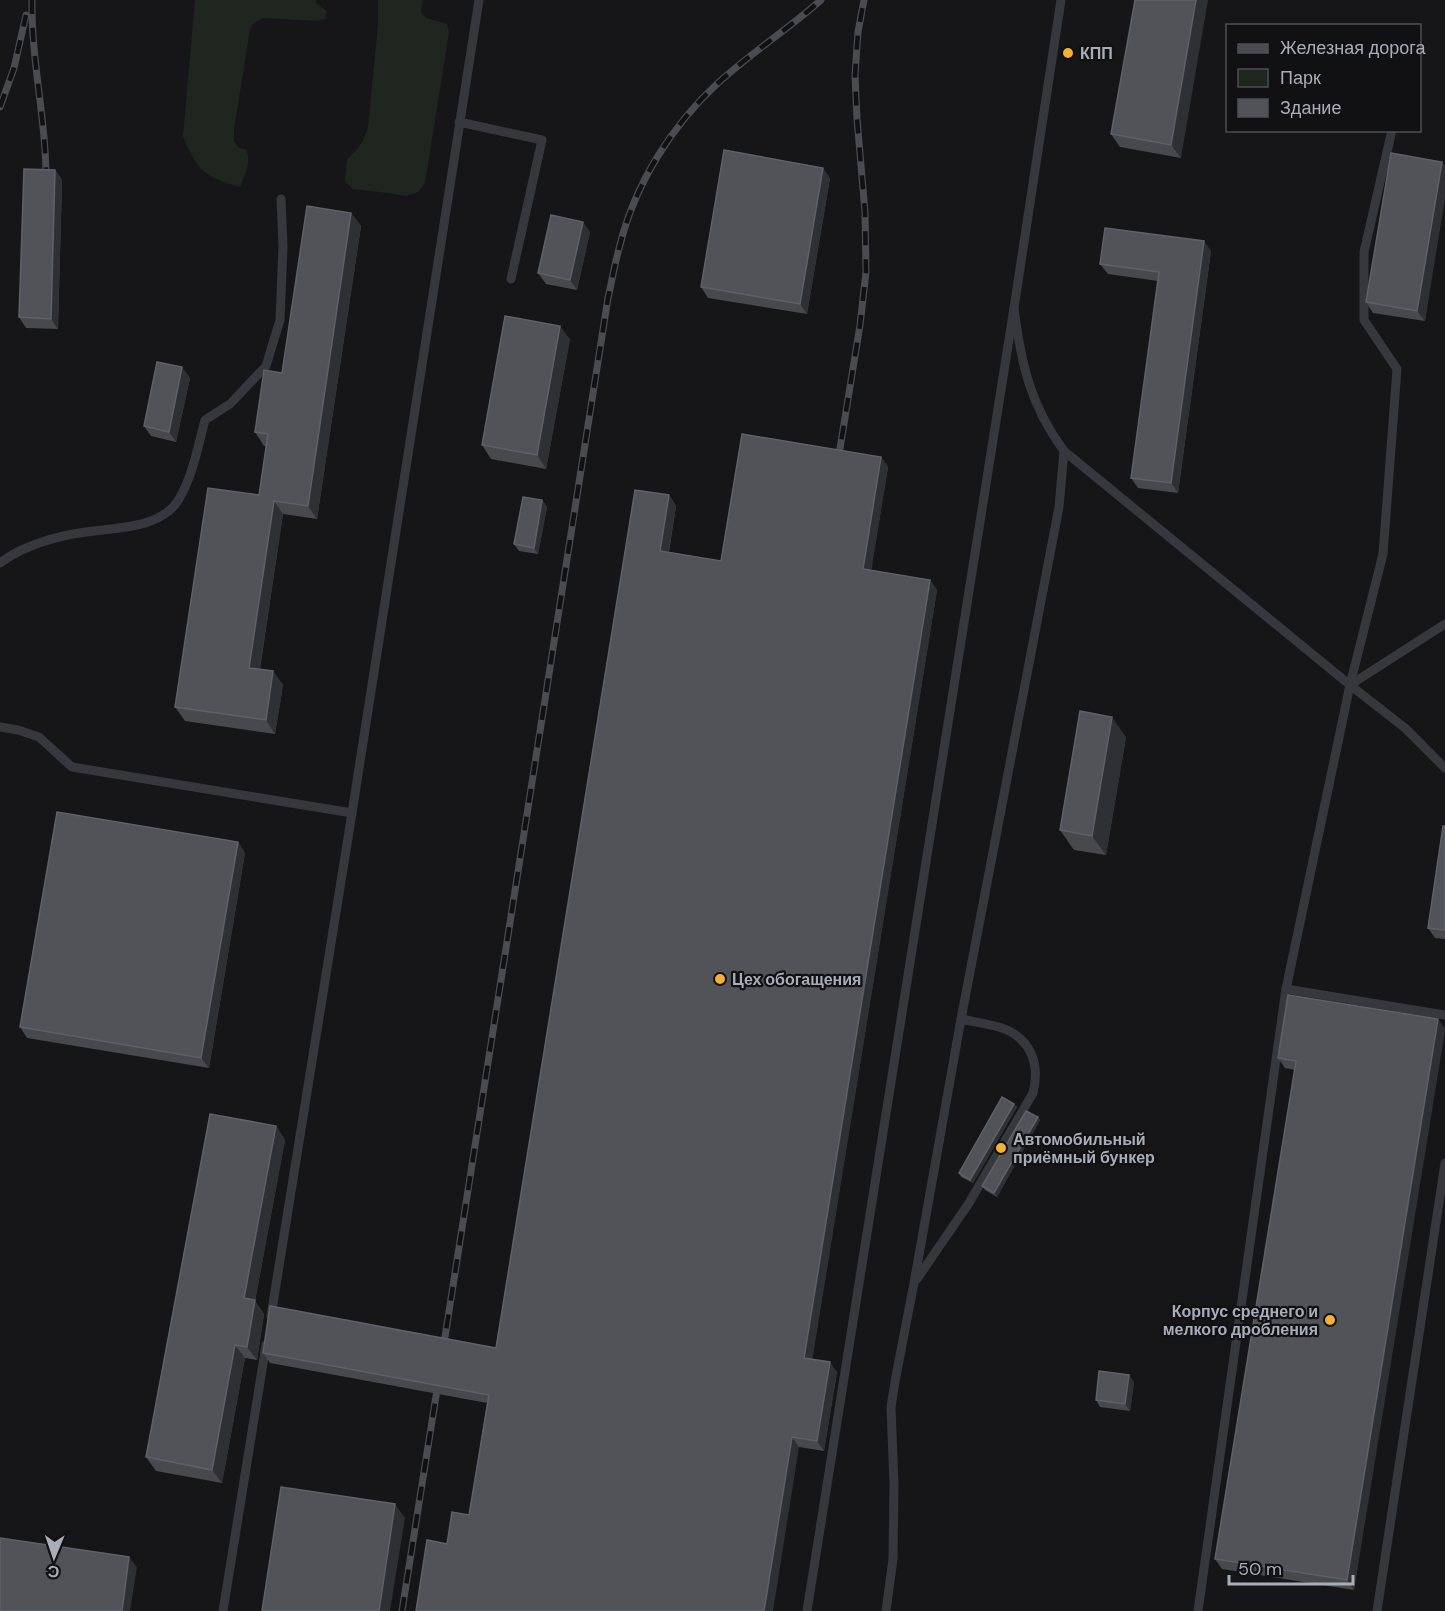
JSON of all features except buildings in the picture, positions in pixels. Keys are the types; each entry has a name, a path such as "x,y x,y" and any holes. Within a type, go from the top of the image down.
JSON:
{"lane":[{"path":"269,1329 479,0"},
{"path":"807,1611 1061,0"},
{"path":"459,122 542,140 511,279"},
{"path":"1198,1611 1286,989 1350,685 1383,554 1397,369 1364,320 1365,252 1392,132"},
{"path":"0,563 26,548 49,540 75,533 138,525 155,520 178,501 189,477 205,420 230,404 266,366 280,320 283,246 281,199"},
{"path":"1014,308 1018,344 1034,400 1043,419 1064,451 1350,685 1406,728 1445,768"},
{"path":"886,1611 894,1527 891,1407 961,1019 1059,507 1064,451"},
{"path":"1350,685 1445,624"},
{"path":"0,727 39,737 72,767 352,813"},
{"path":"1286,989 1445,1015"},
{"path":"914,1284 969,1203 1033,1093 1035,1084 1036,1073 1028,1045 1004,1029 961,1019"},
{"path":"1377,1611 1445,1164"},
{"path":"223,1611 267,1341"}],"green space":[{"path":"195,0 316,0 316,3 327,11 325,19 317,21 263,18 254,23 250,29 234,130 234,141 239,148 246,149 248,154 247,168 240,187 210,176 204,171 193,157 183,136"},
{"path":"378,0 423,0 421,12 426,18 447,24 449,32 425,183 418,192 406,196 353,189 345,182 347,159 355,152 368,127 378,24"}],"railway":[{"path":"32,0 46,185"},
{"path":"442,1356 608,298 620,245 645,178 685,117 718,83 821,0"},
{"path":"837,467 860,325 866,272 865,212 855,75 858,32 864,0"},
{"path":"0,107 14,68 26,15"},
{"path":"402,1611 439,1377"}],"place":[{"name":"КПП","path":"1068,53"},
{"name":"Цех обогащения","path":"720,979"},
{"name":"Автомобильный приёмный бункер","path":"1001,1148"},
{"name":"Корпус среднего и мелкого дробления","path":"1330,1320"}]}
